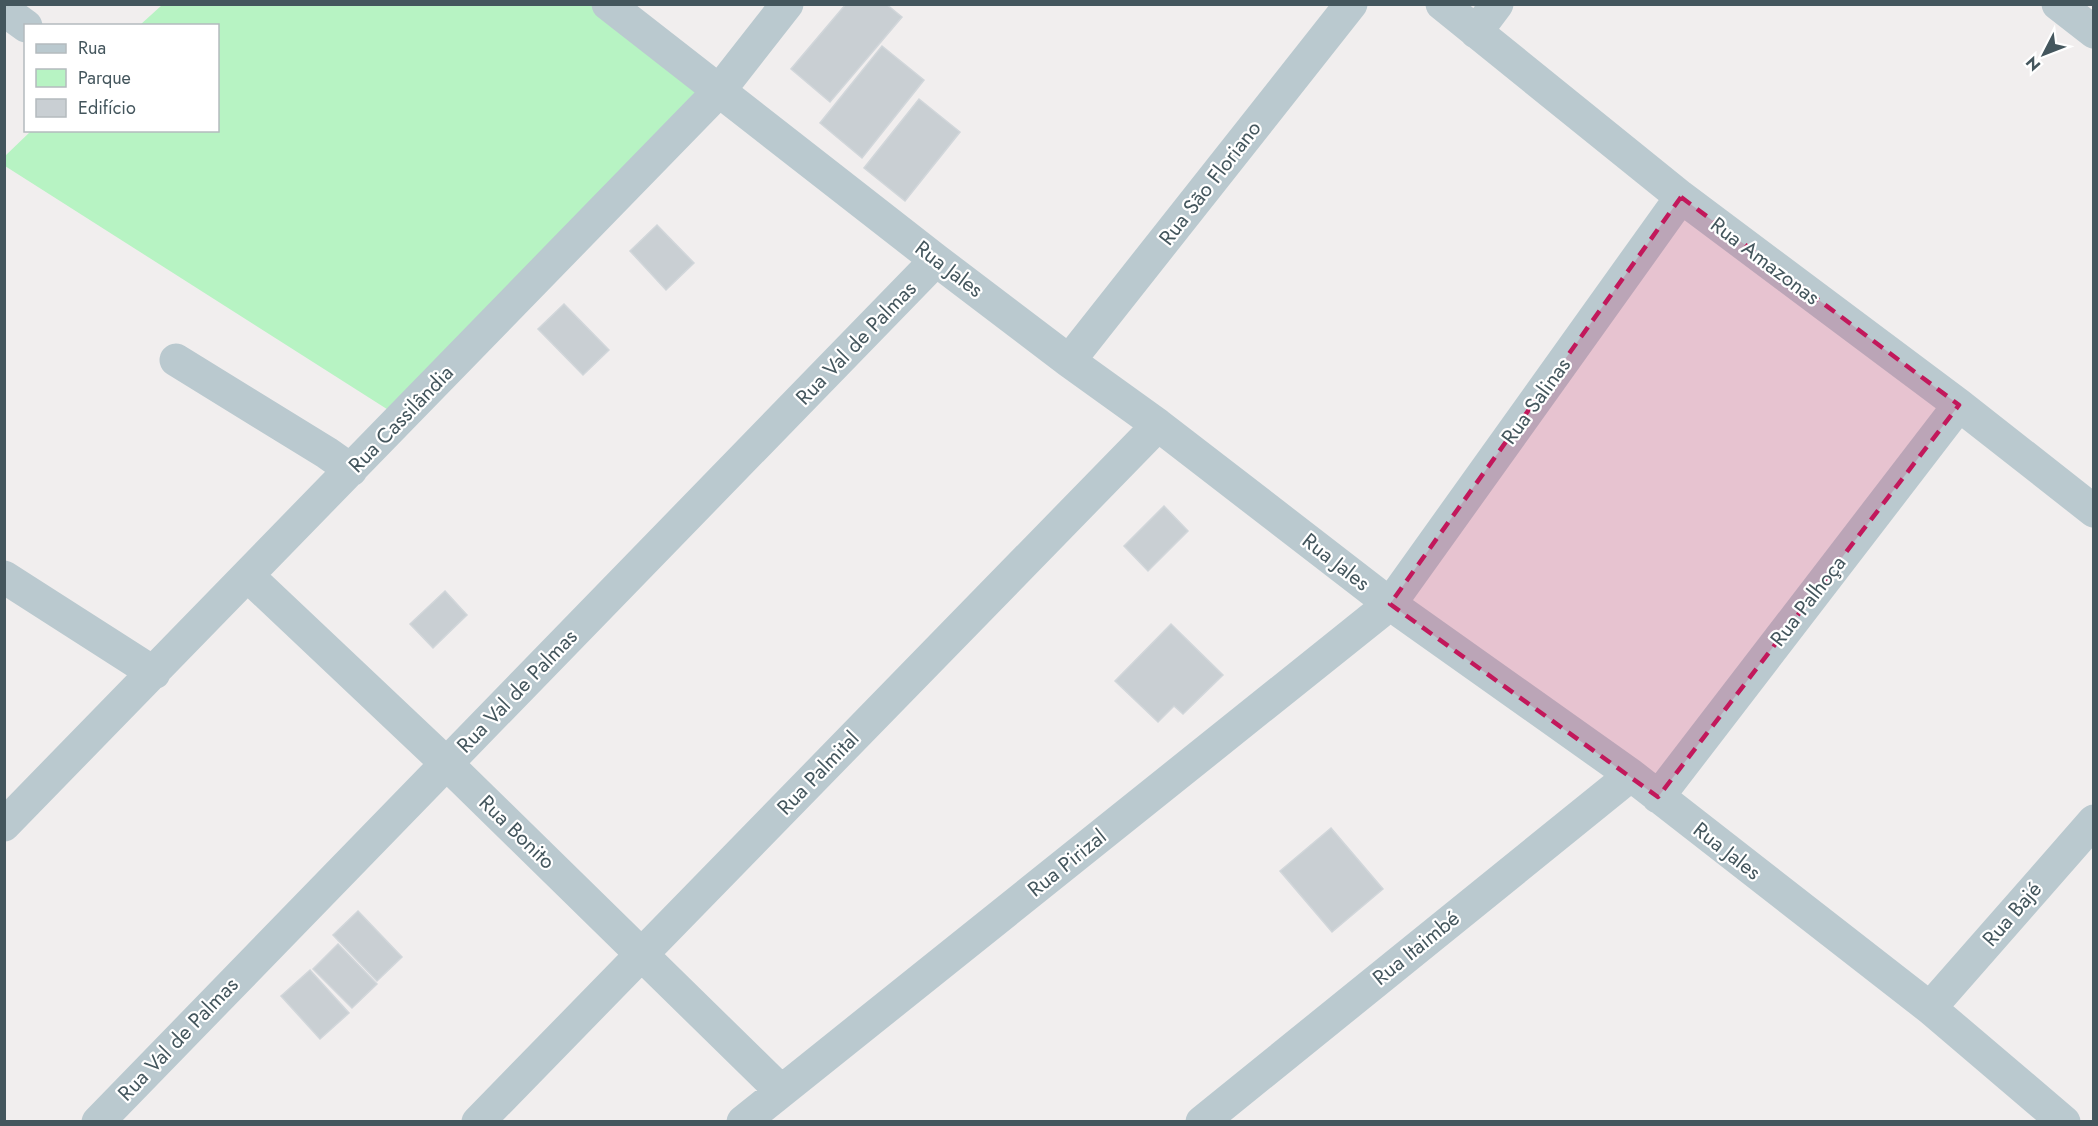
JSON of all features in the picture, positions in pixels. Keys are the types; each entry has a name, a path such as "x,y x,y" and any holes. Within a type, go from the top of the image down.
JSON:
{"street":[{"name":"Rua Jales","path":"608,4 936,260 1158,425 1390,604 1630,775 1930,1008 2064,1122"},
{"name":"Rua Cassilândia","path":"4,825 719,91 787,4"},
{"name":"Rua São Floriano","path":"1069,361 1351,4"},
{"name":"Rua Amazonas","path":"1442,4 1681,198 1959,405 2094,511"},
{"path":"1476,32 1497,4"},
{"path":"2058,4 2094,32"},
{"path":"4,10 24,25"},
{"name":"Rua Salinas","path":"1390,604 1681,198"},
{"name":"Rua Val de Palmas","path":"98,1122 936,260"},
{"path":"176,360 327,453 351,471"},
{"name":"Rua Palhoça","path":"1658,797 1959,405"},
{"name":"Rua Palmital","path":"478,1122 1158,425"},
{"name":"Rua Bonito","path":"248,576 446,763 781,1091"},
{"path":"4,577 154,673"},
{"name":"Rua Pirizal","path":"742,1122 1390,604"},
{"name":"Rua Itaimbé","path":"1202,1122 1630,775"},
{"name":"Rua Bajé","path":"1930,1008 2094,821"}],"highlighted area":[{"path":"1681,197 1959,405 1658,797 1390,604"}],"green space":[{"path":"162,5 607,5 719,91 401,418 5,166 5,156 30,132 219,132 219,24 141,24"}],"building":[{"path":"846,4 886,4 902,17 830,102 791,69"},
{"path":"882,46 924,80 862,158 820,123"},
{"path":"919,99 960,132 905,201 864,168"},
{"path":"657,225 694,263 666,290 630,251"},
{"path":"564,304 609,350 583,375 538,329"},
{"path":"1164,506 1188,531 1148,571 1124,546"},
{"path":"445,591 467,615 433,648 410,624"},
{"path":"1171,624 1223,675 1183,714 1174,706 1158,722 1115,681"},
{"path":"1331,828 1383,889 1332,932 1280,871"},
{"path":"358,911 402,957 377,981 333,935"},
{"path":"338,944 377,984 352,1008 313,969"},
{"path":"310,970 349,1013 320,1039 281,996"}]}
